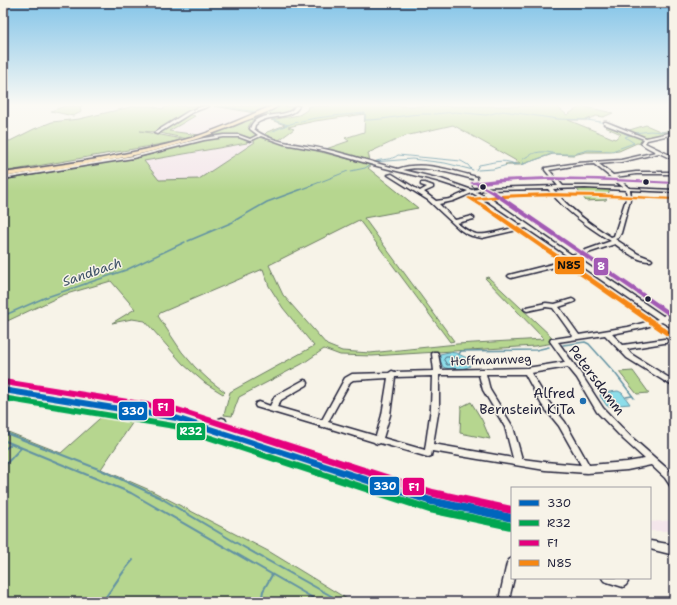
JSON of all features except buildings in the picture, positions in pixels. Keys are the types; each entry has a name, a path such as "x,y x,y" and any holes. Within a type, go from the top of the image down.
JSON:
{"main road":[{"path":"3,177 131,155 175,145 207,134"}],"street":[{"path":"634,134 646,139 668,134"},
{"path":"3,177 133,157 217,137 239,136 250,140 261,135 474,188 561,187 674,191"},
{"path":"646,139 643,143 645,145 674,160"},
{"path":"561,187 546,171 547,168 569,164 634,159 659,152"},
{"path":"511,276 573,258 613,240 616,237 629,196 628,189 614,176 595,163"},
{"path":"399,170 411,166 475,177 474,188"},
{"path":"614,176 674,173"},
{"path":"390,175 421,192 436,203 465,231 479,236 527,226"},
{"path":"421,192 431,187 423,184"},
{"path":"549,187 564,206 638,256 649,260"},
{"path":"436,203 460,197 474,188"},
{"path":"474,188 674,327"},
{"path":"454,222 472,218 471,217"},
{"path":"527,309 546,305 555,306 572,301"},
{"path":"555,306 577,337 607,333 664,320 674,312"},
{"path":"607,333 621,348 642,366 674,384"},
{"name":"Petersdamm","path":"577,337 553,340 579,376 600,410 627,438 668,475 674,484"},
{"path":"621,348 664,341"},
{"name":"Hoffmannweg","path":"434,354 437,373"},
{"name":"Hoffmannweg","path":"323,425 347,380 352,377 392,374 527,372 569,364"},
{"path":"527,372 545,403 565,431 586,469"},
{"path":"259,404 323,425 428,454 435,408 437,373"},
{"path":"482,373 487,390 509,427 518,461"},
{"path":"378,441 386,415 392,374"},
{"path":"272,409 278,398 304,383"},
{"path":"3,390 158,415 196,423 431,501 511,518"},
{"path":"217,430 222,421"},
{"path":"429,447 545,466 586,469 627,466 652,461"},
{"path":"651,545 674,550"},
{"path":"507,602 505,595 511,568"},
{"path":"611,579 622,582"}],"shaded area":[{"path":"256,142 199,179 159,180 144,161"},
{"path":"3,382 136,404 202,417 426,489 469,499 511,506 511,511 445,498 228,428 177,414 3,385"},
{"path":"674,520 674,531 651,531 651,522"}],"green space":[{"path":"24,134 157,134 182,139 179,141 3,172 3,139 10,141"},
{"path":"166,134 199,135 188,139"},
{"path":"210,134 255,134 257,136 248,139 229,135 194,140"},
{"path":"265,134 287,134 279,140"},
{"path":"357,134 413,134 405,136 368,153 370,161 376,162 374,163 323,150 349,141 345,138"},
{"path":"469,134 603,134 615,139 621,134 664,134 644,139 641,144 637,143 619,151 586,152 573,155 553,154 520,165 505,164 520,163"},
{"path":"224,136 238,137 247,141 247,143 144,161 159,180 199,179 255,142 252,140 262,137 372,165 368,168 418,208 364,218 454,341 450,342 359,220 269,265 283,295 327,345 342,351 370,353 457,344 544,339 485,278 488,277 553,338 554,343 535,346 372,356 340,355 324,349 302,364 239,397 232,416 224,415 230,392 314,346 283,308 269,286 263,269 160,313 158,316 182,352 195,367 225,392 223,394 205,383 183,364 145,321 132,319 112,323 135,309 111,281 63,295 3,323 3,180 141,157 204,139"},
{"path":"576,188 610,189 606,200 586,201"},
{"path":"633,371 649,393 637,394 619,372"},
{"path":"471,402 482,420 490,439 460,433 461,407"},
{"path":"108,411 137,416 101,469 152,491 270,552 352,602 3,602 3,430 61,453"}],"water":[{"path":"449,352 456,353 467,358 470,366 456,369 443,367 440,360 440,354"},
{"path":"618,391 622,393 630,404 607,406 600,396 601,393"}],"waterway":[{"name":"Sandbach","path":"524,164 551,154 574,154 588,150 612,151 634,143 625,137 632,134"},
{"name":"Sandbach","path":"524,164 522,160 532,154 540,152 552,153"},
{"name":"Sandbach","path":"471,169 468,165 461,161 398,155 374,162 412,159 445,163 473,170"},
{"name":"Sandbach","path":"476,170 479,165 497,162 505,161 515,164"},
{"name":"Sandbach","path":"478,170 493,169 507,165 524,164"},
{"name":"Sandbach","path":"351,171 365,168 370,165"},
{"name":"Sandbach","path":"310,186 348,171"},
{"name":"Sandbach","path":"234,221 267,202 313,185"},
{"name":"Sandbach","path":"188,241 233,222"},
{"name":"Sandbach","path":"3,316 44,298 126,270 185,242"},
{"path":"563,345 585,342 589,344 615,373 634,398"},
{"path":"459,354 461,351 536,350 549,347"},
{"path":"626,397 632,396"},
{"path":"3,432 101,470 159,497 240,545 342,602"},
{"path":"3,440 131,493 320,602"},
{"path":"3,450 12,444"},
{"path":"3,467 21,448"},
{"path":"102,602 133,560"},
{"path":"261,602 263,591 272,575"}],"transit line":[{"name":"8","path":"472,183 522,179 674,183"},
{"name":"8","path":"477,184 494,193 674,317"},
{"name":"N85","path":"474,199 524,195 674,199"},
{"name":"N85","path":"469,198 485,207 669,334"},
{"name":"F1","path":"4,382 178,410 433,493 511,510"},
{"name":"330","path":"3,390 176,418 431,501 511,518"},
{"name":"R32","path":"3,398 174,426 429,509 510,526"}],"place":[{"name":"Alfred Bernstein KiTa","path":"583,401"}]}
